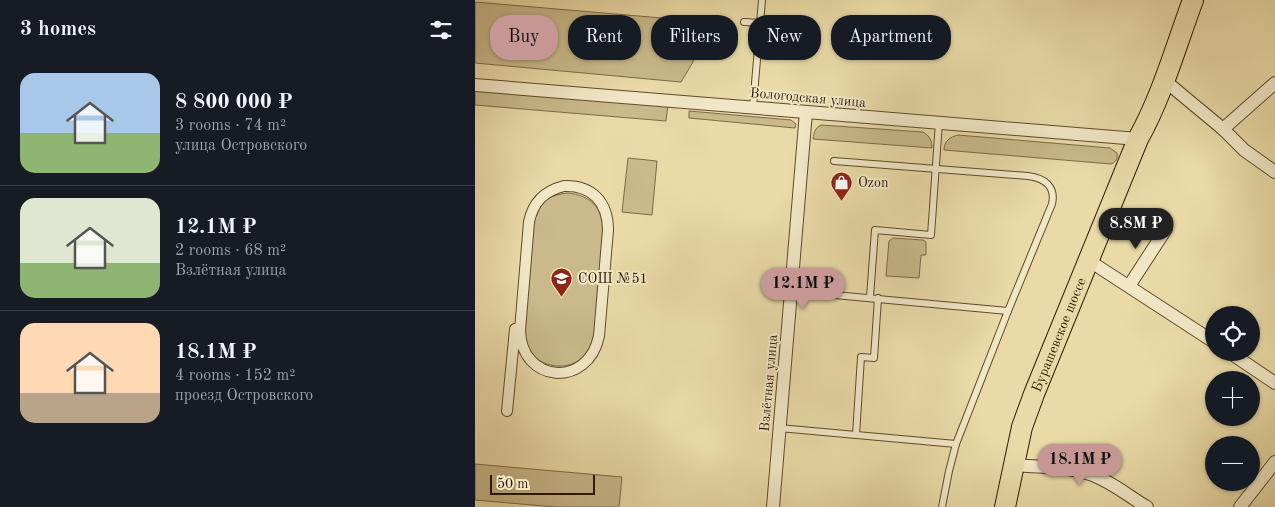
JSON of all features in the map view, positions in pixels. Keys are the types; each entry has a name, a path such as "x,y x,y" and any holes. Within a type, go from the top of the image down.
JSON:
{"main road":[{"name":"Бурашевское шоссе","path":"1005,507 1022,427 1034,394 1164,80 1193,0"}],"street":[{"path":"1164,80 1223,128 1244,150 1275,172"},
{"path":"1223,128 1275,83"},
{"name":"Вологодская улица","path":"475,84 1138,139"},
{"name":"Взлётная улица","path":"773,507 806,112"},
{"path":"507,411 527,218 540,198 555,188 573,186 590,192 603,204 606,212 608,230 597,345 588,360 581,366 573,370 556,373 547,371 532,362 522,347 519,330 527,218"},
{"path":"1129,286 1166,229"},
{"path":"1088,260 1205,336"},
{"path":"1242,361 1275,383"},
{"path":"1240,507 1275,462"},
{"path":"1013,465 1074,470 1091,474 1108,482 1147,507"}],"lane":[{"path":"761,15 762,0"},
{"path":"744,22 748,22"},
{"path":"753,107 757,60"},
{"path":"870,297 875,230 931,235 939,122"},
{"path":"834,160 1034,177 1045,182 1053,194 1052,204 956,444 942,507"},
{"path":"791,291 1008,311"},
{"path":"856,435 861,357 874,358 878,298"},
{"path":"779,428 956,444"}],"shaded area":[{"path":"475,2 627,15 568,15 568,60 641,60 641,16 651,17 651,60 693,60 681,82 475,63"},
{"path":"475,87 668,104 666,121 475,105"},
{"path":"689,111 791,120 796,124 795,128 689,118"},
{"path":"821,125 923,132 930,139 932,148 813,139 815,130"},
{"path":"958,135 1110,148 1117,153 1117,157 1111,164 944,150 948,140"},
{"path":"628,158 657,161 652,215 622,212"},
{"path":"567,193 583,197 594,204 601,216 603,232 594,335 587,353 581,359 574,363 559,366 544,363 537,359 530,351 524,335 533,224 544,202 553,196"},
{"path":"893,238 923,240 926,242 926,255 921,255 919,278 886,276 889,241"},
{"path":"475,464 622,477 619,507 555,507 475,500"}],"place":[{"name":"Ozon","path":"842,201"},
{"name":"СОШ №51","path":"562,297"}]}
